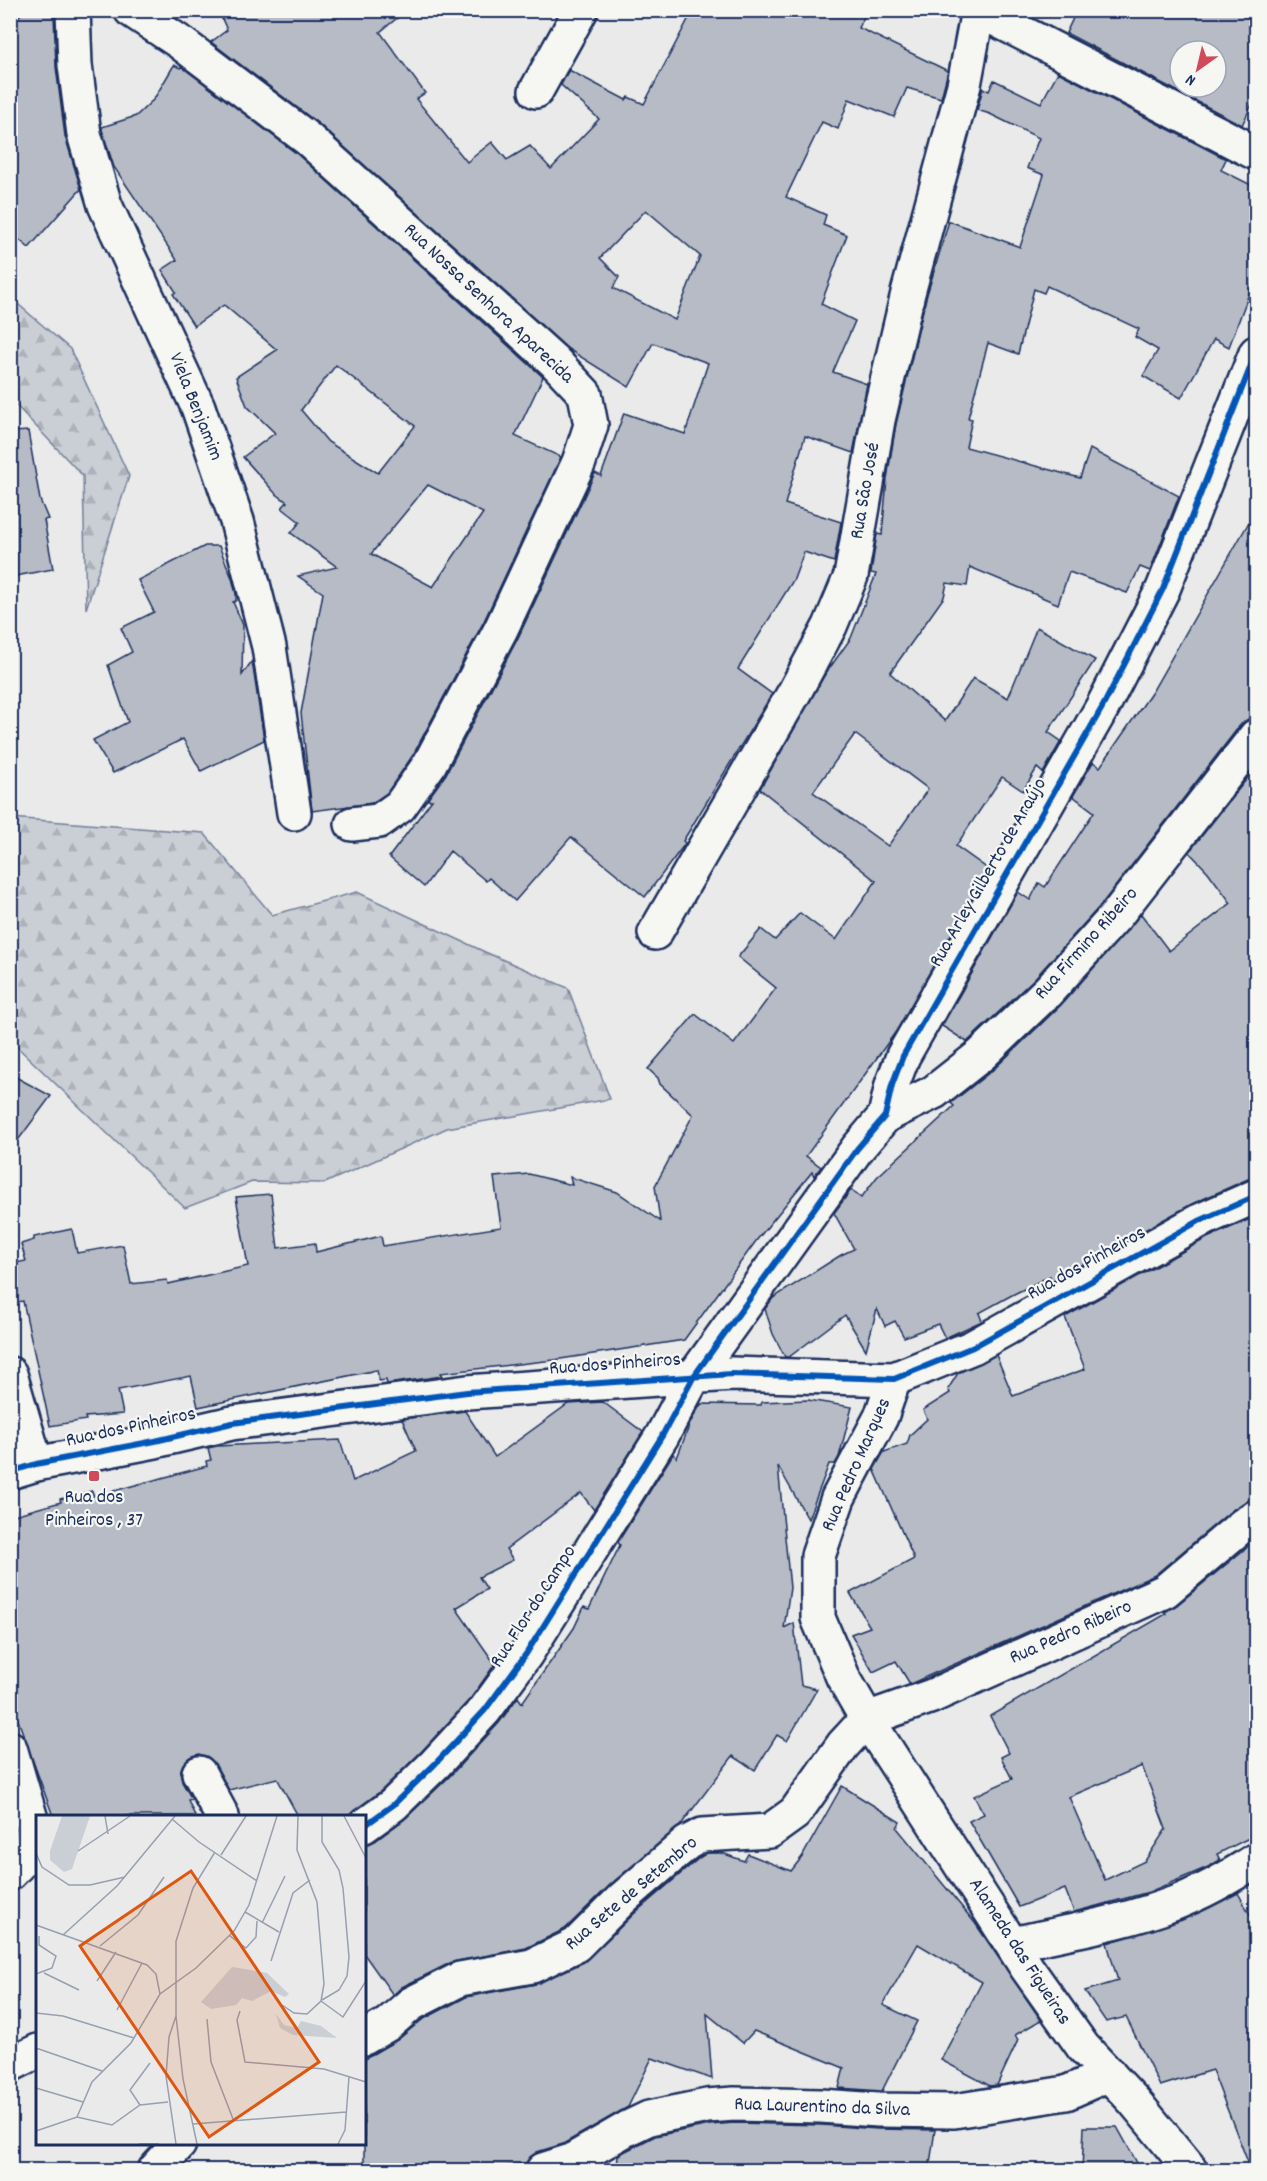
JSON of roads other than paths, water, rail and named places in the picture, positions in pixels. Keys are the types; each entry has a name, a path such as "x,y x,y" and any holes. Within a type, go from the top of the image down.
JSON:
{"street":[{"name":"Viela Benjamim","path":"73,10 75,65 84,134 105,205 198,407 237,521 269,647 294,813"},
{"path":"536,91 581,10"},
{"name":"Rua Nossa Senhora Aparecida","path":"132,11 181,44 308,139 554,361 585,394 591,425 579,462 501,629 429,765 400,806 379,821 352,824"},
{"path":"978,11 1257,153"},
{"name":"Rua São José","path":"655,933 794,693 830,626 851,576 878,420 908,293 964,84 978,11"},
{"name":"Rua Arley Gilberto de Araújo","path":"694,1376 857,1149 885,1116 892,1085 903,1056 1103,706 1163,589 1257,353"},
{"name":"Rua Firmino Ribeiro","path":"885,1116 934,1092 981,1054 1048,991 1115,917 1257,736"},
{"name":"Rua dos Pinheiros","path":"23,1468 232,1423 467,1392 732,1374 894,1379 973,1347 1199,1221 1257,1196"},
{"path":"10,1374 23,1468"},
{"name":"Rua Flor do Campo","path":"366,1825 393,1805 442,1756 485,1710 526,1654 662,1436 694,1376"},
{"name":"Rua Pedro Marques","path":"867,1719 843,1677 818,1618 818,1556 838,1498 881,1417 894,1379"},
{"name":"Rua Pedro Ribeiro","path":"867,1719 932,1696 1165,1591 1243,1525 1257,1517"},
{"name":"Alameda das Figueiras","path":"867,1719 1012,1944 1083,2047 1134,2101 1191,2170"},
{"name":"Rua Sete de Setembro","path":"366,2037 388,2024 411,2004 460,1979 532,1966 576,1945 623,1898 687,1843 702,1835 770,1831 795,1813 843,1745 867,1719"},
{"path":"10,1748 33,1826 31,1851 10,1873"},
{"path":"199,1773 221,1815"},
{"path":"1012,1944 1118,1920 1175,1903 1222,1882 1257,1860"},
{"path":"10,2065 36,2052"},
{"name":"Rua Laurentino da Silva","path":"543,2170 571,2161 649,2118 708,2106 734,2104 954,2111 1066,2093 1109,2074"},
{"path":"155,2170 177,2145"}],"place":[{"name":"Rua dos Pinheiros , 37","path":"94,1476"}]}
